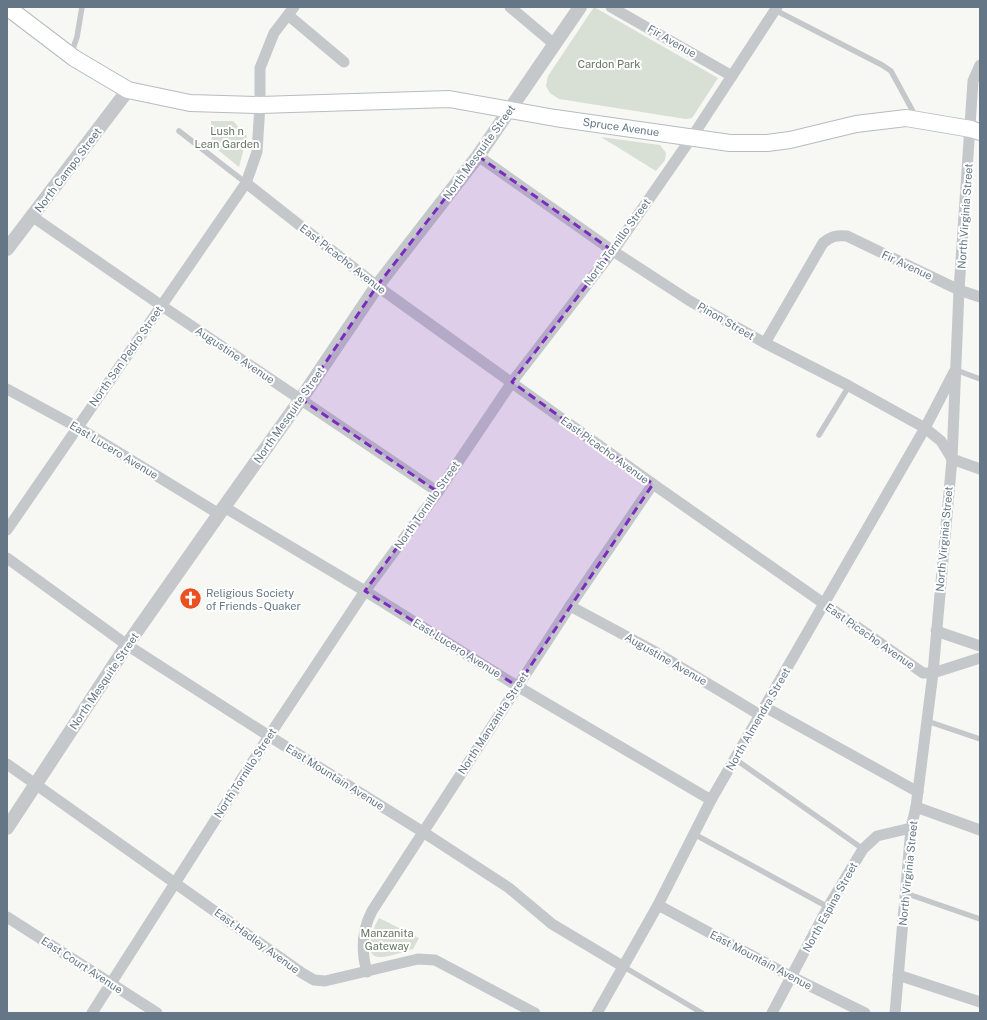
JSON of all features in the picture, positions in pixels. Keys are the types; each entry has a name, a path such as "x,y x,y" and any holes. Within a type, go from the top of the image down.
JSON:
{"main road":[{"path":"7,7 71,56 128,90 190,103 260,104"},
{"name":"Spruce Avenue","path":"260,104 449,99 555,118 730,143 767,143 790,140 856,124 906,118 975,131"}],"street":[{"path":"510,7 554,44"},
{"name":"North Mesquite Street","path":"7,828 127,645 221,510 301,399 377,286 478,156 580,7"},
{"name":"Fir Avenue","path":"611,7 732,76"},
{"name":"North Tornillo Street","path":"92,1013 269,736 365,591 438,492 512,382 613,251 692,137 776,8"},
{"path":"246,183 257,152 260,104 260,68 274,33 291,11 344,62"},
{"name":"North Virginia Street","path":"895,1013 911,828 916,807 933,673 952,459 959,290 975,131 973,81 980,65"},
{"name":"North Campo Street","path":"7,249 33,217 128,90"},
{"name":"Pinon Street","path":"478,156 613,251 690,301 924,428 941,441 952,459"},
{"name":"East Picacho Avenue","path":"246,183 377,286 653,484 923,673 933,673"},
{"name":"North San Pedro Street","path":"7,530 246,183"},
{"name":"Augustine Avenue","path":"33,217 438,492"},
{"name":"Fir Avenue","path":"765,343 824,243 829,238 834,236 847,236 959,290 980,297"},
{"name":"North Almendra Street","path":"597,1013 658,905 711,800 924,428 955,370"},
{"name":"East Lucero Avenue","path":"7,389 77,427 365,591 517,686 711,800"},
{"path":"952,459 980,469"},
{"name":"North Manzanita Street","path":"367,972 364,961 363,932 372,911 517,686 653,484"},
{"name":"East Mountain Avenue","path":"7,558 127,645 423,832 509,888 552,924 624,967"},
{"name":"Augustine Avenue","path":"570,606 762,711 918,792"},
{"path":"936,631 980,646"},
{"path":"933,673 980,658"},
{"name":"East Hadley Avenue","path":"7,764 314,980 325,981 418,959 435,960 535,1013"},
{"path":"916,807 980,830"},
{"name":"North Espina Street","path":"772,1013 828,907 863,850 877,836 911,828"},
{"name":"East Mountain Avenue","path":"658,905 792,977 865,1013"},
{"name":"East Court Avenue","path":"7,917 157,1013"},
{"path":"898,974 980,1002"}],"lane":[{"path":"71,56 77,36 82,7"},
{"path":"776,8 891,71 918,121"},
{"name":"East Picacho Avenue","path":"179,131 246,183"},
{"path":"955,370 980,378"},
{"path":"819,435 849,386"},
{"path":"927,721 980,739"},
{"path":"735,759 863,850"},
{"path":"694,834 828,907"},
{"path":"905,893 980,919"},
{"path":"624,967 702,1013"}],"highlighted area":[{"path":"478,156 613,251 512,382 653,484 517,686 365,591 438,492 301,399 377,286"}],"green space":[{"name":"Cardon Park","path":"594,7 718,78 692,118 686,119 559,99 550,93 546,86 548,76"},
{"name":"Lush n Lean Garden","path":"211,121 233,121 247,136 239,167 212,145"},
{"path":"601,137 660,145 666,153 665,160 656,171"},
{"name":"Manzanita Gateway","path":"379,918 419,938 413,949 387,956 374,956 371,952 370,940 374,927"}],"place":[{"name":"Religious Society of Friends - Quaker","path":"190,599"}]}
